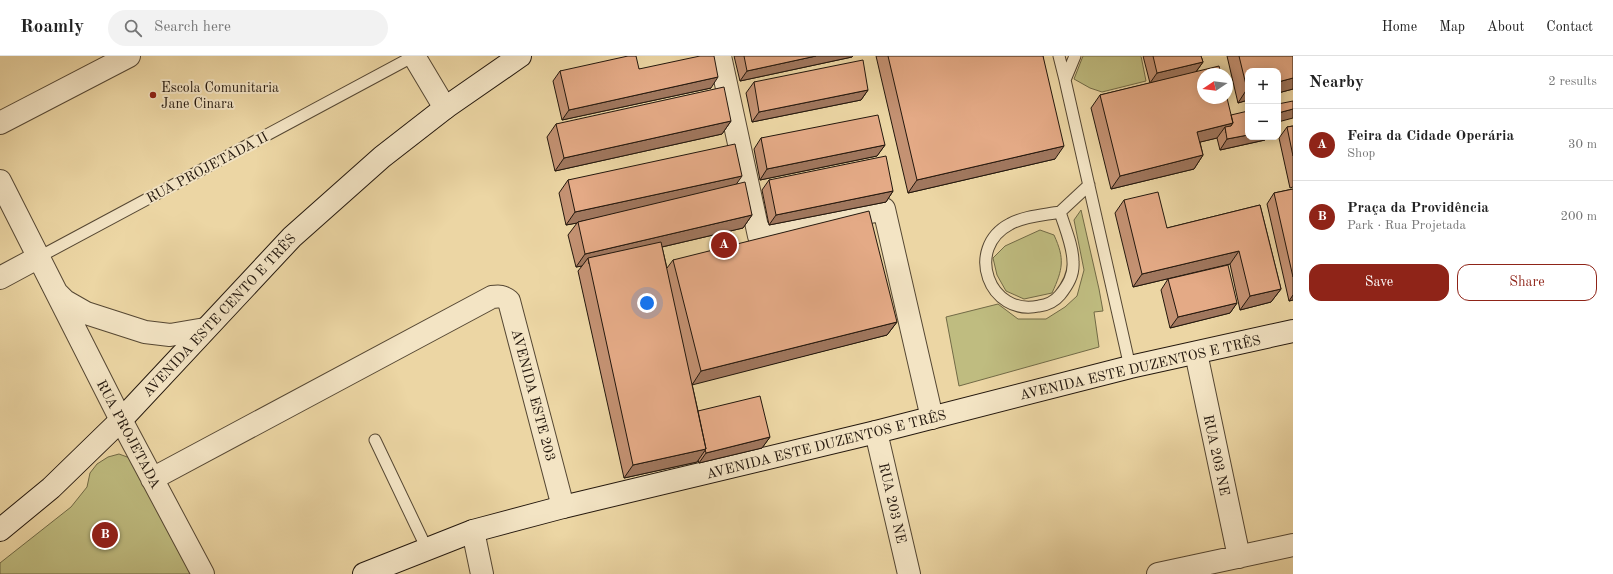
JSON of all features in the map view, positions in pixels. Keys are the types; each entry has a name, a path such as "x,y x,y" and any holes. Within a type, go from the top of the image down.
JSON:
{"street":[{"path":"0,123 129,56"},
{"path":"414,56 445,108"},
{"name":"AVENIDA ESTE CENTO E TRÊS","path":"0,530 51,488 121,420 292,237 382,157 445,108 520,56"},
{"path":"720,56 759,236 884,209 932,418"},
{"name":"RUA PROJETADA","path":"0,181 121,420 203,574"},
{"name":"RUA PROJETADA II","path":"0,278 39,257"},
{"name":"RUA PROJETADA","path":"57,294 65,301 86,313 145,332 170,335 205,329"},
{"name":"AVENIDA ESTE 203","path":"152,479 492,297 499,296 504,297 509,301 563,507"},
{"name":"AVENIDA ESTE DUZENTOS E TRÊS","path":"364,574 473,531 563,507 876,432 1130,367 1293,331"},
{"name":"RUA 203 NE","path":"1196,352 1238,557"},
{"name":"RUA 203 NE","path":"876,432 909,574"},
{"path":"473,531 482,574"},
{"path":"1158,574 1293,545"}],"lane":[{"name":"RUA PROJETADA II","path":"39,257 414,56"},
{"path":"1059,56 1130,367"},
{"path":"1065,80 1075,56"},
{"path":"1060,212 1074,261 1072,275 1066,288 1051,302 1032,308 1018,306 1004,300 993,289 987,275 985,260 989,245 998,232 1010,223 1060,212 1089,185"},
{"path":"375,440 427,549"}],"shaded area":[{"path":"1083,56 1141,56 1146,81 1102,92 1090,88 1074,79"},
{"path":"1081,210 1103,311 1094,312 1099,347 959,386 946,317 998,304 1018,319 1046,319 1065,307 1077,296 1084,270 1074,220"},
{"path":"1040,230 1054,235 1058,243 1061,258 1060,270 1052,293 1024,299 1006,291 997,275 993,258 1005,246"},
{"path":"119,454 130,458 194,574 0,574 0,563 71,507 87,487 90,473 97,464 108,457"}],"building":[{"path":"628,56 636,56 639,69 700,56 714,56 718,77 569,110 560,71"},
{"path":"744,56 816,56 747,71"},
{"path":"888,56 1043,56 1064,146 917,180"},
{"path":"1153,56 1201,56 1203,62 1157,73"},
{"path":"1239,56 1293,56 1293,78 1281,81 1281,68 1245,68 1245,81"},
{"path":"863,60 868,90 759,112 754,82"},
{"path":"1197,71 1197,104 1228,104 1233,123 1197,132 1203,155 1120,176 1100,95"},
{"path":"724,87 731,121 564,158 556,124"},
{"path":"1293,101 1293,109 1281,112 1281,103"},
{"path":"1245,112 1245,136 1227,139 1225,127 1231,126 1233,123 1231,115"},
{"path":"878,115 885,145 767,169 761,138"},
{"path":"1293,126 1293,156 1287,127"},
{"path":"735,144 742,176 575,212 568,180"},
{"path":"886,156 893,191 776,215 769,180"},
{"path":"745,182 752,215 585,254 578,222"},
{"path":"1293,189 1293,277 1274,193"},
{"path":"1158,192 1167,228 1260,205 1281,289 1250,296 1239,251 1142,274 1124,200"},
{"path":"869,211 897,322 701,371 673,260"},
{"path":"661,242 706,449 633,465 588,258"},
{"path":"1228,265 1237,303 1178,317 1168,279"},
{"path":"760,396 770,437 706,453 698,411"}],"place":[{"name":"Escola Comunitaria Jane Cinara","path":"153,95"},
{"name":"Feira da Cidade Operária","path":"724,245"},
{"name":"Praça da Providência","path":"105,535"}]}
